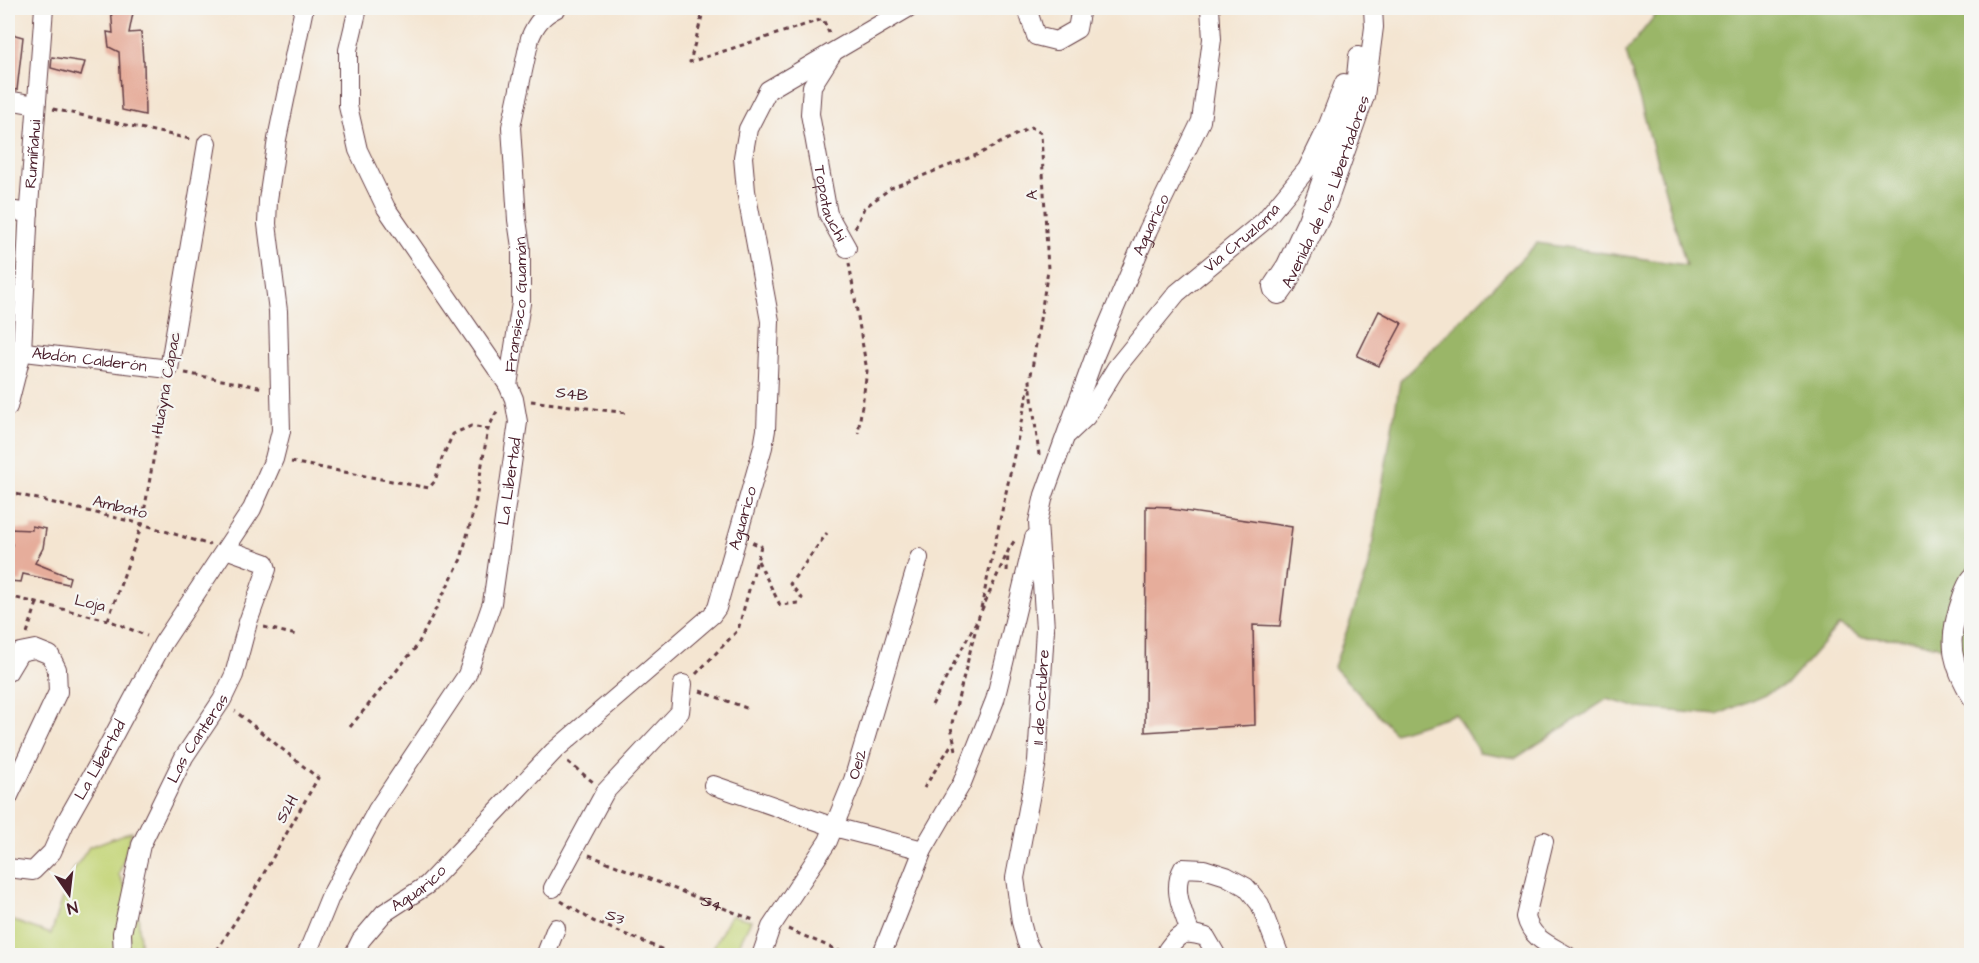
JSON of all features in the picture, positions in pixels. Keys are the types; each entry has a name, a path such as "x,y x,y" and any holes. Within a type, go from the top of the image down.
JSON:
{"street":[{"name":"Rumiñahui","path":"8,407 29,213 44,8"},
{"name":"La Libertad","path":"8,868 33,871 52,852 65,823 163,643 252,509 274,459 281,431 278,311 267,224 268,200 277,139 304,8"},
{"name":"La Libertad","path":"306,956 330,897 377,810 467,675 492,603 518,422 511,392 386,208 358,150 348,106 348,51 358,8"},
{"name":"Fransisco Guamán","path":"511,392 521,303 521,247 517,220 512,127 530,38 535,27 546,14 557,8"},
{"name":"Aguarico","path":"353,956 361,940 384,913 427,885 554,751 712,615 717,608 766,430 770,321 746,191 743,157 748,129 768,90 908,8"},
{"path":"1027,8 1036,36 1056,41 1077,29 1081,8"},
{"name":"Aguarico","path":"1065,437 1095,355 1148,230 1201,121 1212,39 1210,8"},
{"name":"Via Cruzloma","path":"1065,437 1086,417 1116,368 1177,293 1264,221 1306,169 1364,44 1372,8"},
{"name":"Avenida de los Libertadores","path":"1358,56 1355,87 1307,220 1286,265 1272,286 1278,295 1286,287 1328,202 1365,96 1374,27 1372,8"},
{"name":"Topatauchi","path":"836,49 812,86 810,114 828,214 847,248"},
{"path":"8,100 36,105"},
{"name":"Huayna Cápac","path":"169,369 207,143"},
{"path":"8,210 29,213"},
{"name":"Abdón Calderón","path":"15,351 169,369"},
{"name":"11 de Octubre","path":"1034,956 1026,941 1021,922 1015,878 1037,761 1045,629 1038,522 1044,495 1065,437"},
{"path":"881,956 923,850 962,783 995,700 1038,522"},
{"name":"Las Canteras","path":"123,956 122,933 141,844 184,757 222,700 234,675 248,622 267,569 265,563 226,549"},
{"name":"Oe12","path":"761,956 771,927 828,841 853,780 919,558"},
{"path":"1971,577 1954,621 1952,649 1959,677 1971,698"},
{"path":"8,672 20,652 35,649 50,655 57,669 58,692 8,798"},
{"path":"552,888 605,792 680,712 683,684"},
{"path":"713,785 834,827 923,850"},
{"path":"1544,841 1526,917 1528,926 1534,935 1568,956"},
{"path":"1190,932 1178,894 1178,878 1183,868 1204,869 1227,876 1246,887 1260,904 1280,956"},
{"path":"545,956 556,928"},
{"path":"1167,956 1167,950 1178,936 1190,932 1206,937 1217,956"}],"path":[{"path":"704,8 690,62 823,19 836,49"},
{"path":"36,105 207,143"},
{"name":"A","path":"847,248 864,208 891,188 979,154 1031,127 1041,133 1048,270 1030,381 1040,461"},
{"name":"Topatauchi","path":"847,248 867,371 858,433"},
{"name":"Abdón Calderón","path":"169,369 279,391"},
{"name":"Huayna Cápac","path":"108,620 142,524 169,369"},
{"path":"956,751 951,727 979,616 1030,381"},
{"name":"S4B","path":"511,392 627,413"},
{"name":"Fransisco Guamán","path":"350,727 417,646 461,559 475,505 489,429 511,392"},
{"path":"274,459 429,488 435,481 453,434 471,426 489,429"},
{"name":"Ambato","path":"8,492 142,524 226,549"},
{"path":"932,705 1020,531"},
{"path":"757,560 780,605 798,603 802,598 790,584 826,533"},
{"name":"Loja","path":"8,596 108,620 163,643"},
{"path":"20,652 37,603"},
{"path":"248,622 296,635"},
{"path":"683,684 748,709"},
{"name":"S2H","path":"222,700 318,778 251,896 216,952 222,956"},
{"path":"924,788 954,740"},
{"path":"554,751 605,792"},
{"name":"S4","path":"574,848 771,927 788,929 851,956"},
{"name":"S3","path":"552,888 561,902 593,921 678,956"}],"green space":[{"path":"1661,8 1971,8 1971,654 1908,639 1861,637 1839,625 1788,684 1717,715 1639,708 1607,699 1516,758 1479,752 1455,714 1395,733 1334,667 1368,570 1400,381 1537,243 1686,265 1626,52"},
{"path":"132,831 119,875 138,913 141,955 8,956 8,919 51,934 71,874 89,847"},
{"path":"731,915 751,920 734,955 709,955"}],"building":[{"path":"111,8 134,8 129,33 141,32 145,115 122,110 119,52 109,47 107,32 113,33"},
{"path":"8,33 23,37 17,90 8,89"},
{"path":"52,57 85,62 81,76 51,68"},
{"path":"1379,311 1402,323 1379,366 1357,356"},
{"path":"1146,506 1171,507 1170,509 1292,527 1280,626 1253,625 1255,725 1145,732"},
{"path":"32,526 46,529 43,548 35,563 70,577 68,584 23,574 21,582 9,581 12,544 8,544 8,529 32,530"}]}
